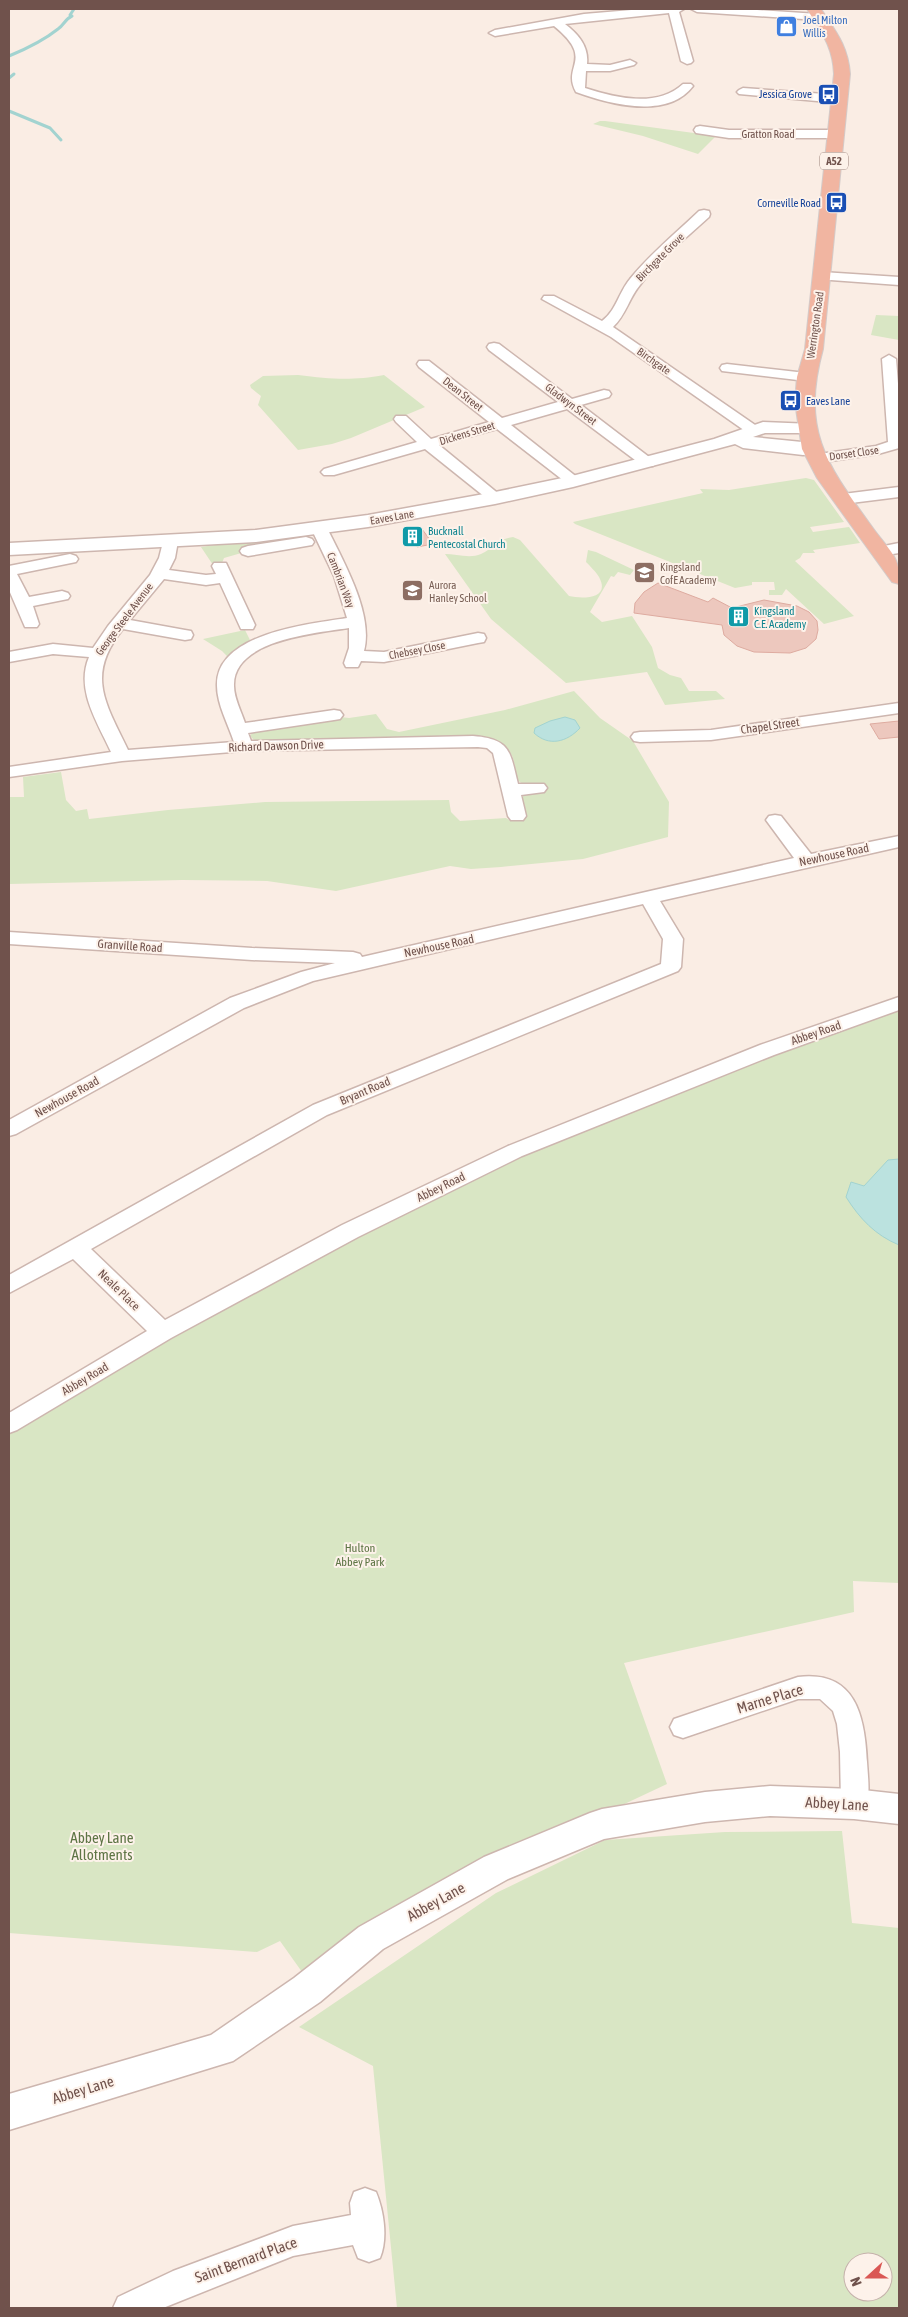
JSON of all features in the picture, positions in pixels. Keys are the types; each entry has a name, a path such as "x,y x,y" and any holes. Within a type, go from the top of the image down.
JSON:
{"highway":[{"name":"Werrington Road","path":"816,13 837,45 842,74 814,349 806,377 804,402 807,428 814,453 842,499 890,550 899,578"}],"street":[{"path":"552,9 559,21 578,42 582,56 577,80 580,90 591,94 649,103 676,96 686,86"},
{"path":"673,9 687,61"},
{"path":"495,33 511,32 559,21 679,9"},
{"path":"697,9 816,13"},
{"path":"579,67 610,68 628,65"},
{"path":"743,92 839,98"},
{"name":"Gratton Road","path":"700,130 729,134 836,134"},
{"name":"Birchgate Grove","path":"603,327 614,320 628,292 638,278 704,214"},
{"path":"822,276 899,281"},
{"name":"Birchgate","path":"550,299 603,327 753,430"},
{"name":"Gladwyn Street","path":"494,347 648,463"},
{"name":"Dorset Close","path":"814,453 878,450 896,444 889,359"},
{"name":"Dean Street","path":"424,364 573,481"},
{"path":"727,368 806,377"},
{"name":"Dickens Street","path":"329,472 604,394"},
{"path":"402,419 429,445 494,498"},
{"name":"Eaves Lane","path":"9,549 288,538 319,528 494,498 573,481 720,443 753,430 777,427 807,428"},
{"name":"Eaves Lane","path":"720,443 766,442 814,453"},
{"path":"842,499 899,492"},
{"name":"Cambrian Way","path":"319,528 342,577 356,622 354,660"},
{"path":"248,551 288,538 306,542"},
{"name":"George Steele Avenue","path":"122,756 92,685 94,660 109,635 158,573 174,541"},
{"path":"31,624 24,602 9,573 70,559"},
{"path":"158,573 206,580 222,572 245,620 259,612"},
{"path":"24,602 62,596"},
{"path":"244,746 225,684 229,670 238,656 266,640 289,633 356,622"},
{"path":"120,623 185,635"},
{"name":"Chebsey Close","path":"354,660 384,657 478,638"},
{"path":"9,657 53,649 98,653"},
{"name":"Chapel Street","path":"640,737 711,735 899,708"},
{"path":"238,729 334,715"},
{"name":"Richard Dawson Drive","path":"9,772 122,756 244,746 464,741 491,743 499,747 502,753 517,816"},
{"path":"511,790 538,788"},
{"path":"775,820 806,861"},
{"name":"Newhouse Road","path":"9,1129 237,1003 308,976 806,861 899,842"},
{"name":"Bryant Road","path":"9,1285 320,1110 671,967 673,939 649,898"},
{"name":"Granville Road","path":"9,938 252,954 376,959"},
{"path":"252,954 263,966 267,977 262,992"},
{"name":"Abbey Road","path":"9,1424 163,1332 350,1231 515,1151 767,1050 899,1003"},
{"name":"Neale Place","path":"76,1248 163,1332"},
{"name":"Marne Place","path":"683,1727 798,1688 815,1687 823,1689 838,1699 847,1715 853,1756 854,1804"},
{"name":"Abbey Lane","path":"9,2112 220,2049 307,1990 371,1938 496,1868 602,1824 736,1803 770,1801 854,1804 899,1809"},
{"name":"Saint Bernard Place","path":"129,2308 173,2288 293,2241 367,2226"}],"green space":[{"path":"600,121 716,136 698,154 643,136 593,124"},
{"path":"876,315 899,316 899,340 871,335"},
{"path":"298,375 341,379 384,375 425,407 351,438 332,444 298,450 258,405 261,396 250,385 263,376"},
{"path":"806,478 814,480 844,522 810,527 813,532 849,527 860,543 813,550 815,553 803,553 795,561 854,616 824,624 786,589 782,595 769,595 769,590 775,590 774,582 752,582 752,585 735,588 573,522 703,493 700,489 729,490"},
{"path":"280,536 281,540 279,542 224,558 222,563 213,565 201,547"},
{"path":"513,537 520,540 569,596 594,596 601,590 602,584 599,577 586,562 588,550 634,570 630,575 618,572 614,577 611,576 590,612 602,622 632,616 652,647 658,668 670,675 681,678 689,691 716,691 725,699 665,705 647,672 566,683 491,619 445,554 477,555 503,540"},
{"path":"245,630 250,640 228,657 203,639"},
{"path":"574,691 600,718 633,741 669,802 668,837 583,859 471,869 450,866 336,891 267,881 182,880 9,884 9,797 24,797 23,777 61,772 66,800 76,811 87,809 89,819 265,802 449,800 451,812 460,821 506,818 511,821 524,820 521,802 523,796 530,793 545,793 544,784 523,784 517,780 512,755 505,747 492,739 262,741 254,740 250,736 255,729 332,716 349,718 376,714 387,729 399,732 505,710"},
{"name":"Hulton Abbey Park","path":"899,1007 899,1583 853,1581 854,1612 624,1663 667,1784 373,1922 307,1979 280,1941 257,1952 9,1933 9,1430 230,1300 520,1155 768,1055"},
{"path":"842,1831 852,1923 899,1928 899,2308 397,2308 373,2066 299,2027 496,1893 605,1840 725,1832"}],"water":[{"path":"565,717 575,720 580,728 569,737 552,741 546,740 534,733 535,728"},
{"path":"899,1159 899,1245 869,1226 846,1197 851,1182 864,1186 888,1160"}],"building":[{"name":"Bucknall Pentecostal Church","path":"422,529 433,544 417,547 406,532"},
{"name":"Kingsland C.E. Academy","path":"658,583 708,602 713,598 732,608 764,600 797,606 809,612 817,621 816,639 806,648 790,653 754,652 737,646 724,635 722,625 634,613 635,603 644,592"},
{"path":"899,721 899,737 879,739 870,724"}],"waterway":[{"path":"9,56 52,33 72,16 70,15 74,9"},
{"path":"9,78 14,74"},
{"path":"9,111 50,128 61,140"}],"place":[{"name":"Joel Milton Willis","path":"787,26"},
{"name":"Jessica Grove","path":"828,94"},
{"name":"Corneville Road","path":"837,203"},
{"name":"Eaves Lane","path":"790,401"},
{"name":"Bucknall Pentecostal Church","path":"412,537"},
{"name":"Kingsland CofE Academy","path":"644,573"},
{"name":"Aurora Hanley School","path":"413,591"},
{"name":"Kingsland C.E. Academy","path":"738,617"}],"park label":[{"name":"Abbey Lane Allotments","path":"102,1846"}]}
